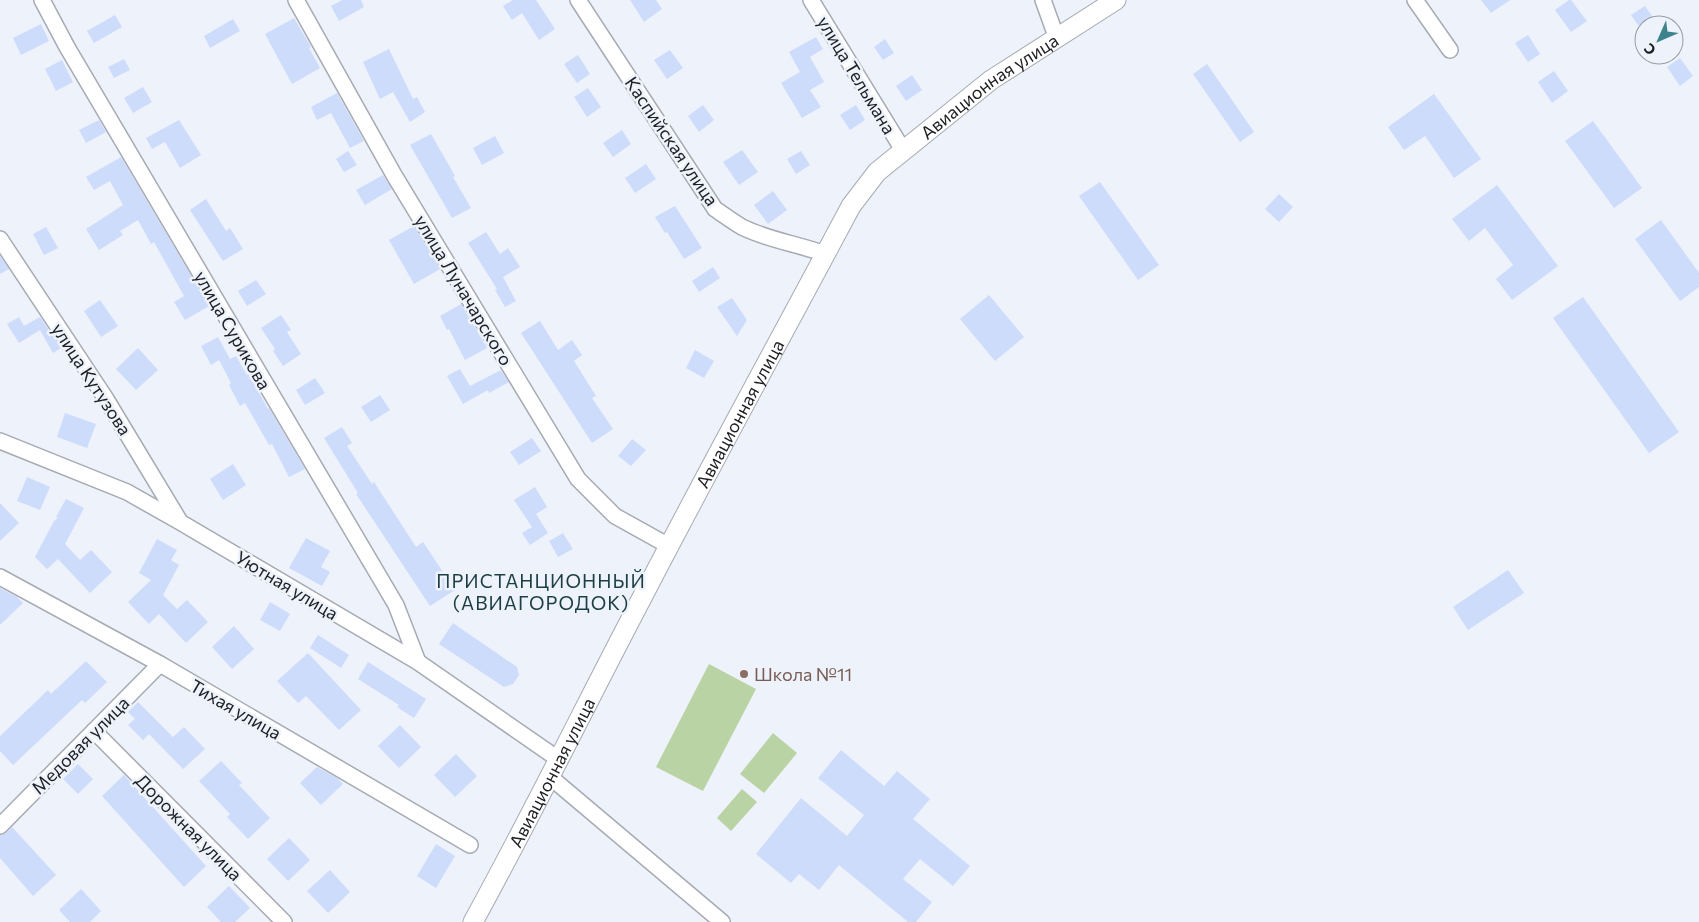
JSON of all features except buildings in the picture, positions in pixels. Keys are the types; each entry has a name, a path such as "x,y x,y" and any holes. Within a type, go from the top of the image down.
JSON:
{"street":[{"name":"улица Сурикова","path":"42,0 72,55 396,605 418,662"},
{"name":"улица Луначарского","path":"296,0 394,175 578,479 615,516 669,546"},
{"name":"Каспийская улица","path":"578,0 715,209 741,226 769,237 825,254"},
{"name":"улица Тельмана","path":"810,0 903,150"},
{"path":"1042,0 1057,39"},
{"name":"Авиационная улица","path":"473,922 519,839 549,776 669,546 851,206 877,172 991,80 1116,0"},
{"path":"1415,0 1450,50"},
{"name":"улица Кутузова","path":"0,239 106,399 180,522"},
{"name":"Уютная улица","path":"0,441 127,492 180,522 418,662 558,759"},
{"name":"Тихая улица","path":"0,576 160,664 470,845"},
{"name":"Медовая улица","path":"0,826 160,664"},
{"name":"Дорожная улица","path":"94,731 284,922"},
{"path":"549,776 722,922"}],"green space":[{"path":"709,664 756,689 703,791 656,767"},
{"path":"773,733 797,753 764,793 740,774"},
{"path":"742,789 757,802 731,831 717,818"}],"place":[{"name":"Школа №11","path":"744,674"}],"district":[{"name":"ПРИСТАНЦИОННЫЙ (АВИАГОРОДОК)","path":"541,591"}]}
